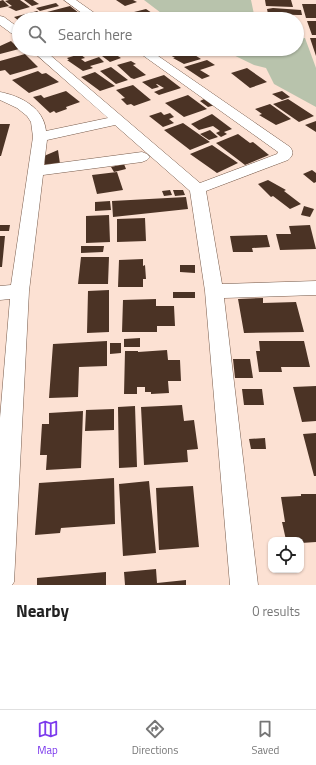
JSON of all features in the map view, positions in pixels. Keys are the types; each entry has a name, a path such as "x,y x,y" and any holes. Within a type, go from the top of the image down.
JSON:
{"street":[{"path":"69,0 87,12"},
{"path":"0,19 12,32"},
{"path":"44,56 198,189 214,291 244,585"},
{"path":"150,56 286,152 282,157 198,189"},
{"path":"0,96 14,100 34,115 38,122 40,137 35,171 10,292 0,582"},
{"path":"40,137 118,120"},
{"path":"35,171 142,157"},
{"path":"214,291 316,288"}],"green space":[{"path":"144,0 251,0 254,12 160,12"},
{"path":"305,38 316,68 316,107 274,84 266,68 254,65 235,56 304,56"}],"building":[{"path":"3,0 9,6 0,8 0,1"},
{"path":"20,0 30,7 16,11 8,7 12,6 5,1"},
{"path":"24,0 33,0 39,4 32,6"},
{"path":"116,0 133,0 137,2 125,6"},
{"path":"265,0 291,0 293,7 266,6"},
{"path":"56,3 59,6 40,11 36,8"},
{"path":"302,4 316,4 316,18 306,18"},
{"path":"70,6 78,12 47,12"},
{"path":"146,9 150,12 134,12"},
{"path":"267,9 301,10 301,12 268,12"},
{"path":"307,21 316,21 316,35 312,35"},
{"path":"310,38 316,38 316,56"},
{"path":"11,41 12,51 0,54 0,46"},
{"path":"18,56 27,56 38,67 10,75 5,70 0,71 0,61"},
{"path":"82,56 85,58 81,59 85,62 99,57 104,62 90,66 93,68 83,71 67,60 69,60 67,58"},
{"path":"102,56 118,56 121,58 110,62"},
{"path":"172,56 196,56 201,59 184,64 173,58 175,58"},
{"path":"207,60 215,65 200,70 210,76 202,79 184,67"},
{"path":"131,61 136,64 133,65 146,75 134,79 131,78 117,65"},
{"path":"111,67 128,80 116,84 100,71"},
{"path":"247,68 267,82 250,88 231,73"},
{"path":"38,71 42,74 46,73 59,82 29,93 12,80"},
{"path":"95,72 115,86 100,91 81,77"},
{"path":"164,75 181,88 159,95 154,92 164,88 156,84 159,87 152,89 142,82"},
{"path":"133,85 151,100 134,106 131,104 127,105 121,99 125,98 116,90"},
{"path":"66,91 80,102 66,107 67,109 56,113 54,111 50,113 33,97 41,95 44,98"},
{"path":"282,91 290,97 282,100 272,94"},
{"path":"188,95 207,109 184,117 165,103"},
{"path":"206,98 215,105 208,107 200,101"},
{"path":"288,99 314,116 299,122 273,104"},
{"path":"270,104 291,119 276,125 259,115 262,114 255,109"},
{"path":"161,112 164,115 170,113 174,117 169,119 174,123 163,127 149,116"},
{"path":"212,114 232,129 224,132 227,134 221,137 216,133 220,131 213,126 199,130 191,124"},
{"path":"316,121 316,132 305,125"},
{"path":"183,123 210,142 190,150 164,130"},
{"path":"0,124 10,124 1,156 0,156"},
{"path":"210,130 218,137 209,140 200,134"},
{"path":"238,134 250,143 253,142 269,155 245,165 216,143"},
{"path":"212,145 238,163 217,173 190,154"},
{"path":"58,150 60,164 45,166 44,156"},
{"path":"124,164 126,169 114,172 111,167"},
{"path":"312,170 316,173 316,182 314,183 303,174"},
{"path":"117,172 123,190 97,194 92,175"},
{"path":"268,180 286,190 284,191 301,204 290,209 273,196 271,197 258,184"},
{"path":"170,190 172,195 164,196 162,191"},
{"path":"173,190 183,190 185,195 175,196"},
{"path":"186,197 188,209 113,217 112,201"},
{"path":"110,201 111,210 95,211 95,202"},
{"path":"304,206 314,209 310,217 301,215"},
{"path":"109,215 110,242 86,243 86,216"},
{"path":"145,218 146,241 117,242 117,219"},
{"path":"0,225 10,225 9,231 0,231"},
{"path":"310,225 316,249 280,250 276,234 291,234 289,226"},
{"path":"267,235 270,247 252,248 253,252 233,252 230,236"},
{"path":"0,236 5,236 2,267 0,267"},
{"path":"81,246 104,246 103,252 81,253"},
{"path":"81,257 109,257 108,284 78,284"},
{"path":"143,259 146,279 143,279 143,287 118,287 119,260"},
{"path":"180,265 195,265 195,273 180,272"},
{"path":"109,290 109,332 87,333 88,291"},
{"path":"173,292 195,292 195,298 173,298"},
{"path":"263,298 263,303 296,302 304,332 244,333 238,299"},
{"path":"156,299 156,306 174,306 175,326 157,326 157,332 122,332 123,300"},
{"path":"140,338 140,347 124,347 124,339"},
{"path":"107,341 107,366 79,367 78,397 49,398 53,344"},
{"path":"259,341 304,341 310,367 281,367 282,372 259,372 256,351 260,351"},
{"path":"110,343 121,343 121,353 110,354"},
{"path":"167,350 168,360 180,360 181,381 168,381 169,393 151,394 151,392 145,392 145,387 137,387 137,394 124,394 125,351 138,352"},
{"path":"233,359 250,359 253,378 235,378"},
{"path":"316,386 316,421 302,422 293,387"},
{"path":"242,389 262,389 264,405 244,405"},
{"path":"182,405 184,421 194,420 198,449 187,450 188,462 144,465 141,407"},
{"path":"135,406 137,467 119,468 118,407"},
{"path":"114,409 114,430 85,431 86,410"},
{"path":"83,411 81,468 46,470 47,455 40,455 42,424 49,424 49,413"},
{"path":"316,433 316,476 314,476 303,434"},
{"path":"265,438 266,449 251,449 249,439"},
{"path":"114,478 115,524 61,528 60,533 35,535 39,483"},
{"path":"149,481 156,553 123,556 119,484"},
{"path":"193,486 199,547 159,550 156,488"},
{"path":"301,494 316,494 316,542 304,543 304,537 285,537 282,522 285,522 281,497 301,496"},
{"path":"156,569 157,583 186,580 186,585 125,585 124,572"},
{"path":"106,572 106,585 37,585 37,578"}]}
